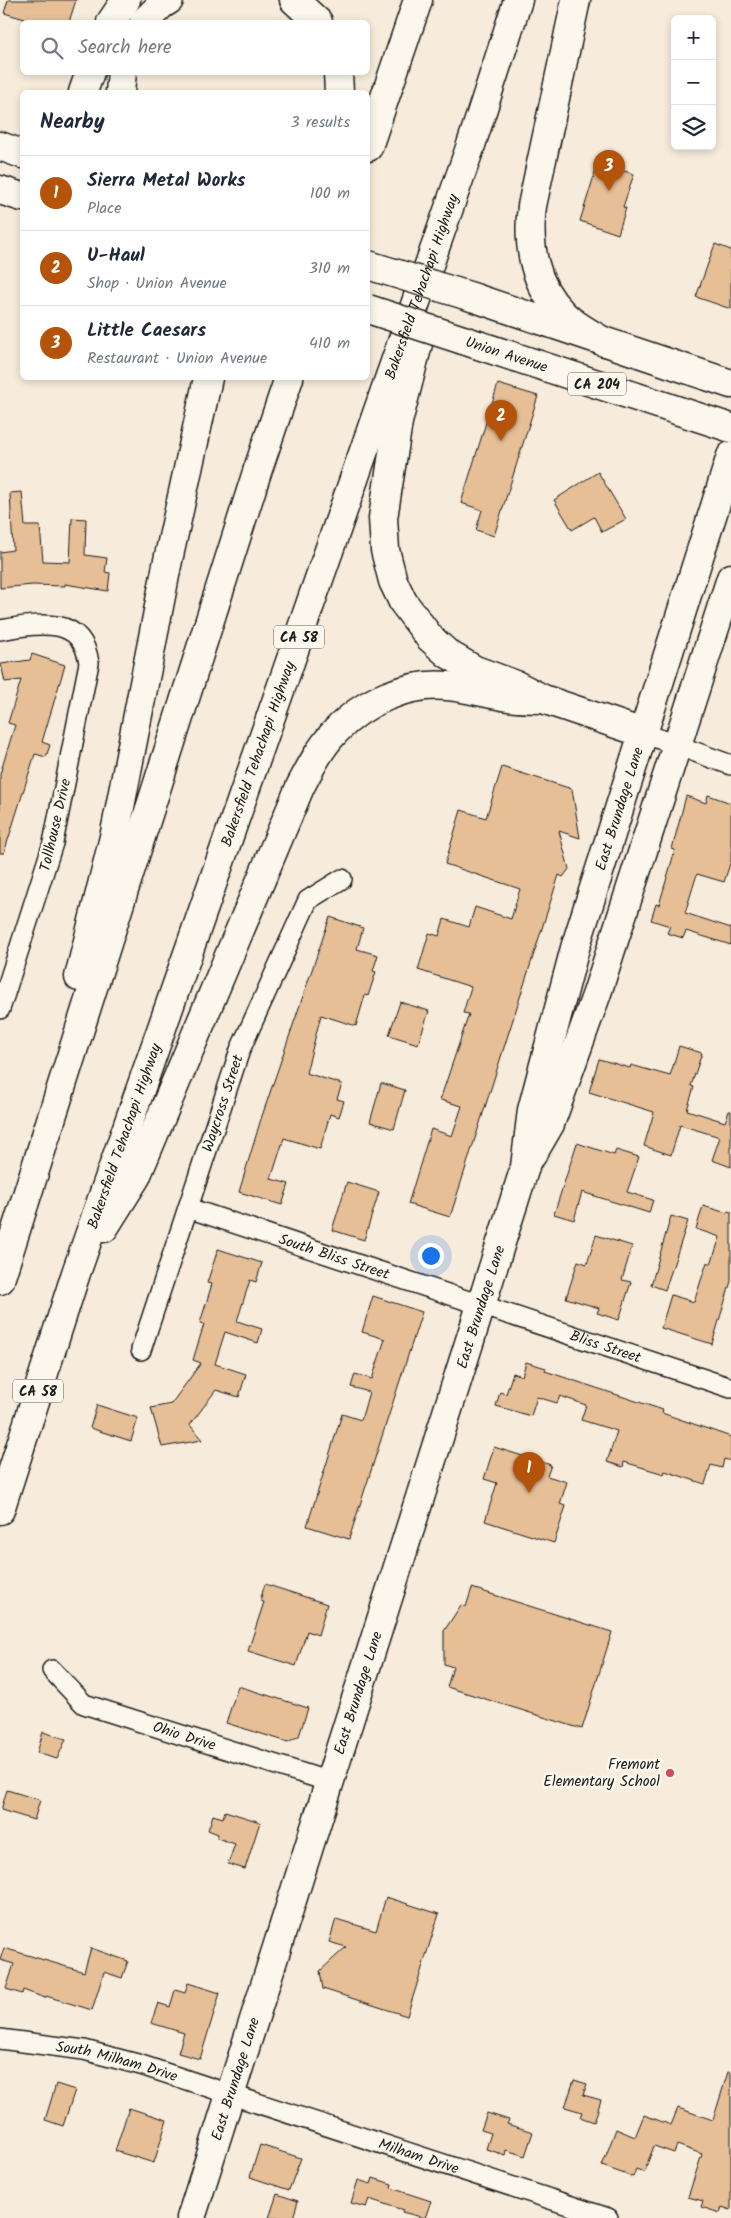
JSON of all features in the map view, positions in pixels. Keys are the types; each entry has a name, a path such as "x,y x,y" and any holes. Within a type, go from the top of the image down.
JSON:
{"main road":[{"path":"112,20 126,0"},
{"path":"146,20 161,5 170,0"},
{"path":"294,0 316,20"},
{"path":"370,141 418,0"},
{"name":"Bakersfield Tehachapi Highway","path":"0,1510 76,1273 471,145 518,0"},
{"path":"576,0 532,206 530,225 531,250 537,274 548,296 563,314 604,342"},
{"path":"84,90 89,75"},
{"path":"120,90 122,75"},
{"path":"338,75 340,90"},
{"path":"471,145 398,422 383,518 385,550 393,581 403,602 430,638 448,654 475,670 516,685 543,700 643,733"},
{"path":"0,146 20,153"},
{"path":"0,190 20,197"},
{"name":"CA 204","path":"370,266 472,297 731,384"},
{"name":"Union Avenue","path":"370,310 731,428"},
{"path":"19,1220 114,833 167,565 208,380"},
{"path":"257,472 280,380"},
{"path":"0,1280 257,472 288,380"},
{"name":"East Brundage Lane","path":"192,2218 525,1167 532,1110 564,990 731,456"},
{"name":"East Brundage Lane","path":"525,1167 550,1124 597,993 731,578"},
{"path":"76,1273 136,1177 300,787 312,765 335,732 358,712 379,700 419,687 449,686 509,697 543,700"}],"street":[{"name":"Tollhouse Drive","path":"0,630 22,626 57,625 70,629 82,639 88,650 89,663 53,843 0,1009"},
{"path":"643,733 731,765"},
{"name":"Waycross Street","path":"141,1350 240,1050 308,900 342,879"},
{"name":"South Bliss Street","path":"188,1208 482,1304"},
{"name":"Bliss Street","path":"482,1304 731,1388"},
{"name":"Ohio Drive","path":"52,1670 84,1704 330,1782"},
{"name":"South Milham Drive","path":"0,2039 58,2046 104,2055 230,2094"},
{"name":"Milham Drive","path":"230,2094 608,2218"}],"building":[{"path":"8,0 76,0 70,20 28,20 4,13"},
{"path":"598,163 634,174 623,207 626,208 618,234 580,221"},
{"path":"715,244 731,250 731,309 696,297"},
{"path":"498,384 538,396 494,536 476,530 482,510 461,503"},
{"path":"598,472 626,519 602,532 594,517 572,530 554,500"},
{"path":"22,492 25,526 40,526 43,561 70,562 72,518 86,519 85,555 107,558 105,572 110,573 108,591 65,584 65,586 33,585 0,588 0,552 13,550 10,493"},
{"path":"32,654 65,665 42,742 50,745 46,757 35,754 4,853 0,853 0,774 15,725 8,723 21,680 5,682 1,664 30,660"},
{"path":"502,767 572,789 580,838 559,831 569,869 563,877 559,875 450,1217 408,1204 431,1129 452,1136 462,1106 440,1100 469,1014 463,1013 471,987 418,970 429,933 439,936 444,919 469,927 475,907 511,919 520,889 445,864 461,810 486,818"},
{"path":"708,795 731,803 731,861 724,882 697,874 685,913 731,928 731,945 686,931 683,938 667,933 670,926 651,920 656,904 659,905 675,850 672,849 686,796 706,803"},
{"path":"330,917 363,928 357,949 378,955 373,971 376,972 368,996 365,995 356,1026 321,1015 306,1073 342,1084 337,1099 344,1101 339,1117 330,1114 320,1149 284,1138 271,1179 289,1184 282,1205 239,1192 261,1119"},
{"path":"400,1002 429,1011 418,1044 389,1035"},
{"path":"679,1046 702,1053 691,1086 694,1087 687,1110 725,1122 729,1111 731,1111 731,1167 712,1160 720,1137 680,1125 671,1155 644,1146 654,1112 589,1092 599,1059 630,1068 631,1065 670,1076"},
{"path":"381,1083 405,1090 394,1129 370,1122"},
{"path":"577,1143 614,1155 616,1150 639,1157 627,1192 653,1200 649,1213 582,1192 574,1220 554,1214"},
{"path":"347,1182 379,1192 364,1240 332,1230"},
{"path":"703,1206 727,1213 728,1211 731,1212 731,1281 712,1344 661,1328 671,1295 694,1302 707,1262 711,1264 720,1237 696,1229"},
{"path":"671,1216 688,1221 665,1290 651,1285"},
{"path":"596,1235 632,1246 622,1280 631,1282 619,1320 597,1313 599,1308 566,1298 578,1261 587,1264"},
{"path":"218,1249 262,1263 256,1282 250,1280 237,1321 262,1329 258,1343 225,1332 215,1364 246,1374 239,1397 216,1390 190,1425 202,1440 162,1447 151,1408 171,1404 201,1363 193,1360 204,1324 200,1323 212,1284 207,1283"},
{"path":"373,1296 422,1312 349,1539 307,1526 342,1414 361,1420 369,1392 351,1387 355,1374 372,1379 385,1339 362,1332"},
{"path":"526,1362 546,1368 545,1371 663,1410 662,1413 731,1437 731,1461 724,1459 722,1468 711,1465 705,1484 665,1471 664,1474 624,1462 623,1467 607,1462 617,1431 581,1420 586,1405 560,1396 557,1403 537,1397 531,1416 496,1406 500,1392 506,1394 513,1373 522,1376"},
{"path":"97,1405 138,1418 131,1441 90,1428"},
{"path":"494,1447 551,1465 547,1476 567,1482 560,1504 566,1506 554,1543 485,1521 497,1483 484,1479"},
{"path":"265,1584 327,1604 318,1635 307,1631 296,1666 248,1651 264,1602 260,1601"},
{"path":"472,1588 612,1632 582,1729 447,1687 453,1667 444,1664 444,1631 461,1605 466,1607"},
{"path":"238,1686 308,1708 299,1736 288,1742 226,1723"},
{"path":"43,1732 66,1739 57,1759 37,1753"},
{"path":"7,1790 40,1800 34,1820 1,1810"},
{"path":"225,1811 260,1822 245,1869 228,1864 235,1844 217,1838 218,1834 208,1830 213,1815 223,1818"},
{"path":"386,1897 439,1914 407,2016 323,1989 320,1971 346,1947 329,1942 336,1919 376,1931"},
{"path":"4,1948 84,1972 91,1948 128,1961 122,1978 104,1972 92,2010 46,1996 45,1998 23,1990 22,1994 6,1989 14,1964 0,1960"},
{"path":"188,1983 220,1993 200,2059 178,2053 184,2033 151,2023 158,2003 170,2007 175,1990 185,1993"},
{"path":"728,2072 731,2072 731,2210 722,2207 720,2213 701,2207 703,2201 688,2197 702,2154 677,2145 674,2153 654,2146 644,2172 636,2169 633,2177 602,2166 616,2129 635,2137 644,2115 671,2125 678,2108 713,2120"},
{"path":"574,2080 587,2084 583,2095 601,2100 594,2122 580,2117 582,2112 565,2107"},
{"path":"56,2084 75,2090 63,2126 45,2120"},
{"path":"129,2108 167,2120 154,2163 115,2151"},
{"path":"487,2113 509,2120 507,2124 533,2132 525,2156 506,2150 505,2155 486,2149 491,2133 481,2130"},
{"path":"260,2145 301,2158 289,2190 250,2177"},
{"path":"373,2178 392,2184 391,2188 431,2201 425,2218 402,2212 403,2210 369,2199 366,2207 351,2203 358,2180 371,2184"},
{"path":"277,2194 298,2201 293,2218 269,2218"}],"place":[{"name":"Little Caesars","path":"609,191"},
{"name":"U-Haul","path":"501,441"},
{"name":"Sierra Metal Works","path":"529,1493"},
{"name":"Fremont Elementary School","path":"670,1773"}]}
